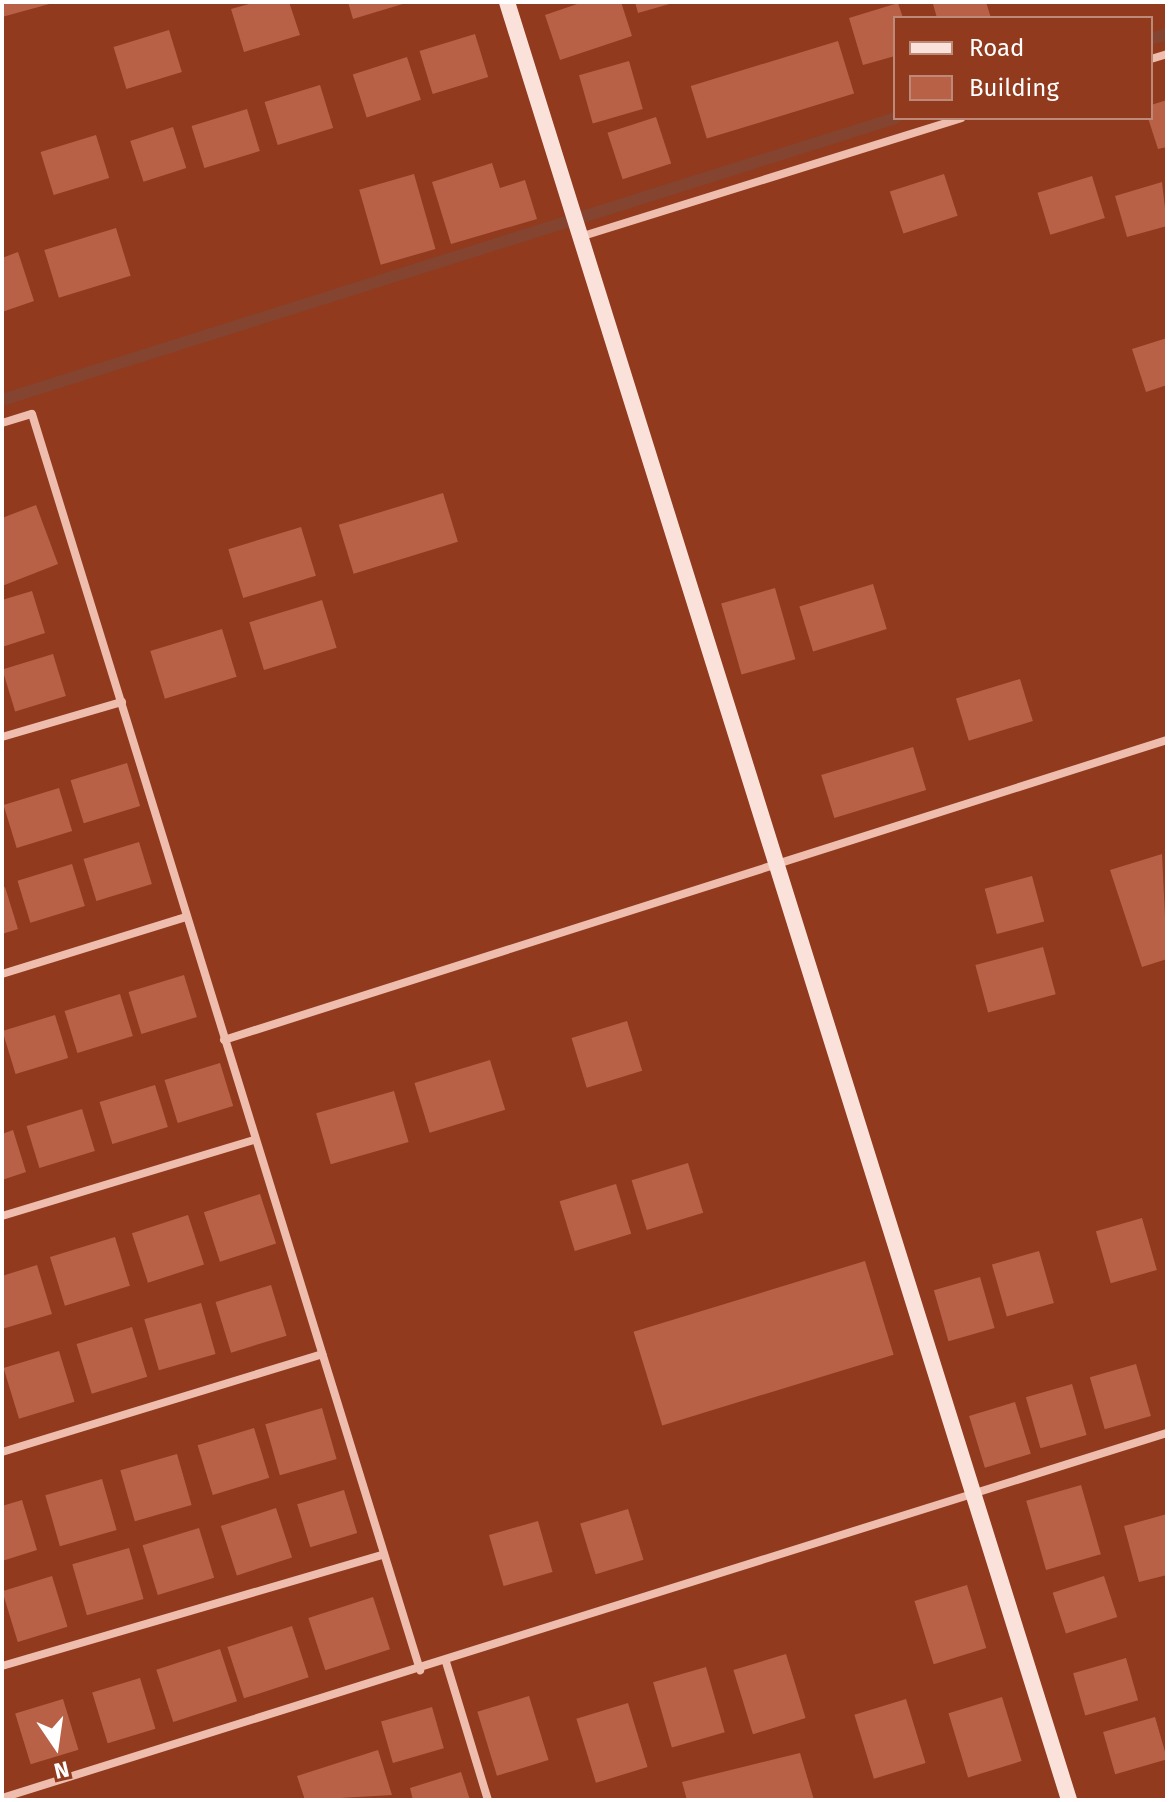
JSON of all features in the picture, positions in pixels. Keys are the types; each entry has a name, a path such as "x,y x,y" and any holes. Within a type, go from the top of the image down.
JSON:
{"street":[{"path":"507,2 583,236 1069,1800"},
{"path":"583,236 955,120"},
{"path":"2,423 32,414 420,1670"},
{"path":"2,737 122,702"},
{"path":"224,1040 1167,740"},
{"path":"2,974 186,917"},
{"path":"2,1216 254,1140"},
{"path":"2,1452 322,1354"},
{"path":"2,1798 446,1662 1167,1433"},
{"path":"2,1666 384,1554"},
{"path":"446,1662 488,1800"}],"building":[{"path":"2,2 53,2 53,3 2,17"},
{"path":"256,2 289,2 300,35 244,52 231,9"},
{"path":"348,2 406,2 406,3 353,19"},
{"path":"583,2 621,2 632,36 560,60 545,15"},
{"path":"635,2 673,2 673,3 638,13"},
{"path":"986,2 990,16 936,16 933,4"},
{"path":"898,3 902,16 893,16 893,57 863,65 849,18"},
{"path":"169,30 182,72 126,89 114,47"},
{"path":"475,34 488,77 433,94 420,51"},
{"path":"838,41 854,94 707,139 691,86"},
{"path":"407,57 421,100 367,117 353,75"},
{"path":"629,61 643,109 593,123 579,75"},
{"path":"320,85 333,128 278,145 265,102"},
{"path":"1167,100 1167,147 1158,149 1149,120 1153,120 1153,104"},
{"path":"247,109 260,151 204,168 192,126"},
{"path":"656,117 671,164 623,179 607,133"},
{"path":"173,127 186,168 143,182 130,141"},
{"path":"96,135 109,178 54,195 41,152"},
{"path":"492,163 500,188 525,180 537,219 451,244 432,182"},
{"path":"414,174 435,249 381,265 359,190"},
{"path":"944,174 958,216 903,233 890,192"},
{"path":"1092,176 1105,218 1050,235 1037,193"},
{"path":"1162,182 1167,226 1127,237 1115,196"},
{"path":"116,228 131,276 59,298 44,250"},
{"path":"18,252 34,301 2,312 2,258"},
{"path":"1167,338 1167,385 1146,392 1132,349"},
{"path":"443,493 458,542 354,574 339,525"},
{"path":"36,505 58,564 2,586 2,518"},
{"path":"301,527 316,576 243,598 228,549"},
{"path":"873,584 887,629 813,651 799,607"},
{"path":"775,588 795,659 742,675 721,603"},
{"path":"32,591 45,633 2,647 2,600"},
{"path":"322,600 337,648 264,670 249,622"},
{"path":"222,629 237,677 165,699 150,651"},
{"path":"53,654 66,696 15,712 2,669"},
{"path":"1020,679 1033,721 969,741 956,699"},
{"path":"913,747 926,790 834,818 821,775"},
{"path":"127,763 140,806 84,823 71,780"},
{"path":"59,788 72,831 17,848 4,805"},
{"path":"139,842 152,884 96,901 84,859"},
{"path":"1162,854 1167,959 1142,967 1110,870"},
{"path":"72,864 85,906 30,923 17,881"},
{"path":"1032,876 1044,921 997,934 985,889"},
{"path":"5,887 18,929 2,934 2,888"},
{"path":"1043,947 1056,994 988,1012 975,965"},
{"path":"184,975 197,1017 141,1034 129,992"},
{"path":"120,994 133,1036 77,1053 65,1011"},
{"path":"55,1015 68,1058 16,1074 2,1031"},
{"path":"627,1021 642,1071 587,1088 572,1038"},
{"path":"490,1060 505,1110 430,1133 414,1083"},
{"path":"220,1063 233,1106 178,1123 165,1080"},
{"path":"155,1085 168,1127 112,1144 100,1102"},
{"path":"394,1091 409,1142 331,1164 316,1113"},
{"path":"82,1109 95,1151 39,1168 27,1126"},
{"path":"13,1130 26,1172 2,1180 2,1134"},
{"path":"688,1163 703,1213 647,1230 632,1180"},
{"path":"616,1184 631,1234 575,1251 560,1201"},
{"path":"260,1194 276,1243 220,1262 204,1212"},
{"path":"188,1215 204,1264 148,1283 132,1233"},
{"path":"1142,1218 1157,1270 1111,1283 1096,1231"},
{"path":"115,1237 130,1286 65,1306 50,1257"},
{"path":"1039,1251 1054,1303 1007,1316 992,1265"},
{"path":"865,1261 894,1355 662,1425 634,1332"},
{"path":"37,1265 52,1314 2,1329 2,1276"},
{"path":"980,1277 995,1328 948,1341 934,1290"},
{"path":"271,1285 286,1336 231,1353 216,1302"},
{"path":"201,1303 216,1354 159,1370 144,1319"},
{"path":"132,1327 147,1377 92,1394 77,1344"},
{"path":"59,1351 74,1402 19,1419 4,1368"},
{"path":"1136,1364 1151,1416 1105,1429 1090,1377"},
{"path":"1072,1384 1087,1435 1040,1448 1026,1397"},
{"path":"1015,1402 1031,1454 985,1468 969,1416"},
{"path":"322,1408 337,1459 280,1475 265,1424"},
{"path":"254,1428 269,1478 213,1495 198,1445"},
{"path":"177,1454 192,1505 135,1521 120,1470"},
{"path":"102,1479 117,1530 60,1546 45,1495"},
{"path":"1081,1485 1101,1554 1046,1570 1026,1501"},
{"path":"344,1490 357,1533 310,1547 297,1504"},
{"path":"22,1500 37,1550 2,1561 2,1506"},
{"path":"276,1508 292,1557 237,1575 221,1526"},
{"path":"628,1509 643,1560 596,1574 580,1524"},
{"path":"1167,1514 1167,1575 1139,1582 1124,1526"},
{"path":"538,1521 553,1572 504,1586 489,1535"},
{"path":"199,1528 214,1578 158,1595 143,1545"},
{"path":"129,1548 144,1599 87,1615 72,1564"},
{"path":"52,1576 67,1627 18,1642 2,1591"},
{"path":"1104,1576 1117,1617 1066,1634 1053,1593"},
{"path":"967,1585 986,1648 934,1664 914,1601"},
{"path":"373,1597 390,1649 325,1670 308,1618"},
{"path":"292,1626 309,1677 244,1698 227,1647"},
{"path":"220,1649 237,1701 173,1722 156,1670"},
{"path":"786,1654 806,1718 753,1734 733,1670"},
{"path":"1126,1658 1138,1700 1085,1715 1073,1673"},
{"path":"706,1667 725,1732 672,1748 653,1682"},
{"path":"140,1678 155,1729 108,1743 92,1693"},
{"path":"529,1696 549,1760 497,1776 477,1712"},
{"path":"1002,1697 1022,1761 968,1777 948,1713"},
{"path":"63,1699 78,1750 31,1764 15,1714"},
{"path":"906,1699 926,1763 874,1779 854,1715"},
{"path":"628,1703 648,1767 596,1783 576,1719"},
{"path":"432,1707 444,1748 393,1763 381,1722"},
{"path":"1155,1717 1167,1759 1115,1774 1103,1732"},
{"path":"378,1750 392,1795 305,1800 297,1776"},
{"path":"800,1753 814,1800 687,1800 682,1782"},
{"path":"461,1772 470,1800 413,1800 410,1788"}],"waterway":[{"path":"1153,38 1167,34"},
{"path":"2,400 893,119"}]}
